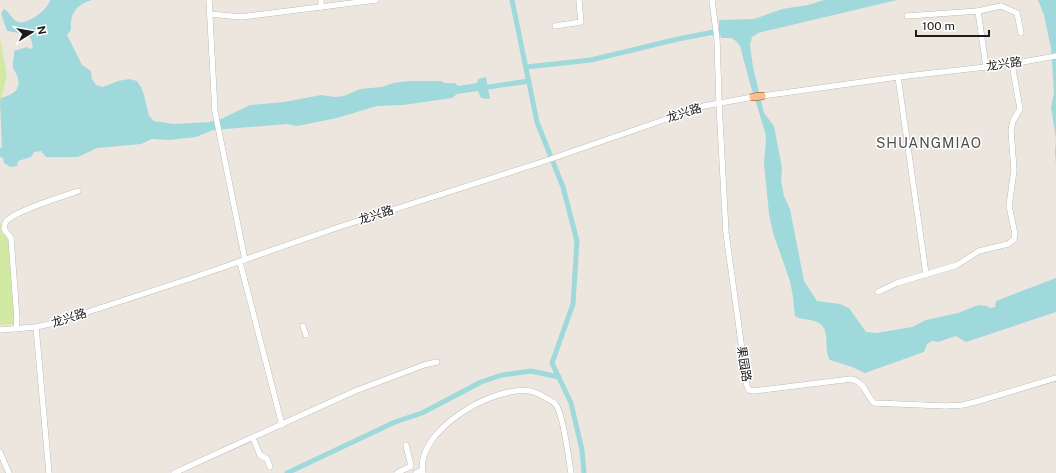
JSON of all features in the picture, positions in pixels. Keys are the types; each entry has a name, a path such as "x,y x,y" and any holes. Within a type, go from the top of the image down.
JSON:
{"main road":[{"path":"753,97 762,96"}],"street":[{"path":"209,0 215,114 242,260 282,425"},
{"path":"321,0 321,7"},
{"path":"210,14 240,17 376,0"},
{"path":"555,26 581,22 580,0"},
{"name":"果园路","path":"712,0 717,39 727,248 747,386 749,390 754,391 851,379 861,383 874,403 946,406 975,402 1056,378"},
{"path":"907,16 978,11 1001,6 1016,13 1021,33"},
{"path":"978,11 986,66"},
{"name":"龙兴路","path":"762,96 898,77 1012,64 1056,56"},
{"path":"878,292 897,283 957,265 980,251 1008,244 1014,238 1015,234 1009,206 1014,170 1012,130 1014,121 1020,109 1012,64"},
{"path":"898,77 926,274"},
{"name":"龙兴路","path":"0,330 36,327 61,320 332,229 539,163 704,106 753,97"},
{"path":"16,329 17,319 11,238 4,229 6,222 24,210 78,191"},
{"path":"303,326 306,335"},
{"path":"36,327 49,473"},
{"path":"176,472 355,391 424,365 438,362"},
{"path":"416,473 423,471 422,462 429,444 448,422 493,396 504,393 524,391 536,393 554,402 557,406 561,416 571,473"},
{"path":"253,438 260,455 267,459 270,467"},
{"path":"397,473 411,466 406,446"},
{"path":"0,452 9,473"}],"green space":[{"path":"0,38 7,75 0,104"},
{"path":"0,220 2,234 10,236 15,324 0,325"}],"water":[{"path":"50,0 92,0 82,4 75,10 71,30 67,35 82,65 91,71 92,79 96,85 103,87 118,81 129,79 137,81 144,95 149,116 154,121 174,124 209,122 221,119 250,105 284,102 321,95 335,97 344,96 360,89 382,87 393,83 409,81 442,81 444,83 455,83 458,86 477,83 478,79 486,77 490,99 481,98 478,91 457,94 452,98 403,105 377,106 337,118 297,126 287,124 213,130 196,137 169,140 152,139 141,144 97,148 78,157 46,157 41,151 34,152 31,157 18,161 17,166 10,167 4,163 3,158 0,157 0,148 2,147 1,98 12,94 18,87 18,78 13,67 14,51 27,47 30,49 33,48 31,39 25,34 7,31 1,13 4,9 18,22 27,21 37,16"},
{"path":"824,0 897,0 758,33 752,37 750,45 753,67 764,113 774,126 782,168 781,181 784,196 790,209 804,281 817,301 840,304 849,308 866,332 876,333 912,327 926,320 958,313 978,305 987,306 990,308 995,307 996,301 1056,278 1056,312 966,342 956,336 938,342 932,341 927,344 924,352 865,373 830,360 823,326 816,321 795,316 790,281 773,233 769,214 764,163 766,139 765,132 740,46 731,38 721,38 719,31 719,20 754,19 782,9 808,5"},
{"path":"1038,0 1056,0 1056,139 1051,107 1054,93 1051,48 1044,15"},
{"path":"1056,139 1056,165 1055,152"}],"waterway":[{"path":"512,0 537,122 563,187 577,241 573,304 552,363 571,403 582,450 584,473"},
{"path":"526,67 591,60 678,39 719,31"},
{"path":"482,88 529,81"},
{"path":"287,473 395,422 422,413 481,382 502,375 531,371 559,377"}],"district":[{"name":"SHUANGMIAO","path":"929,143"}]}
